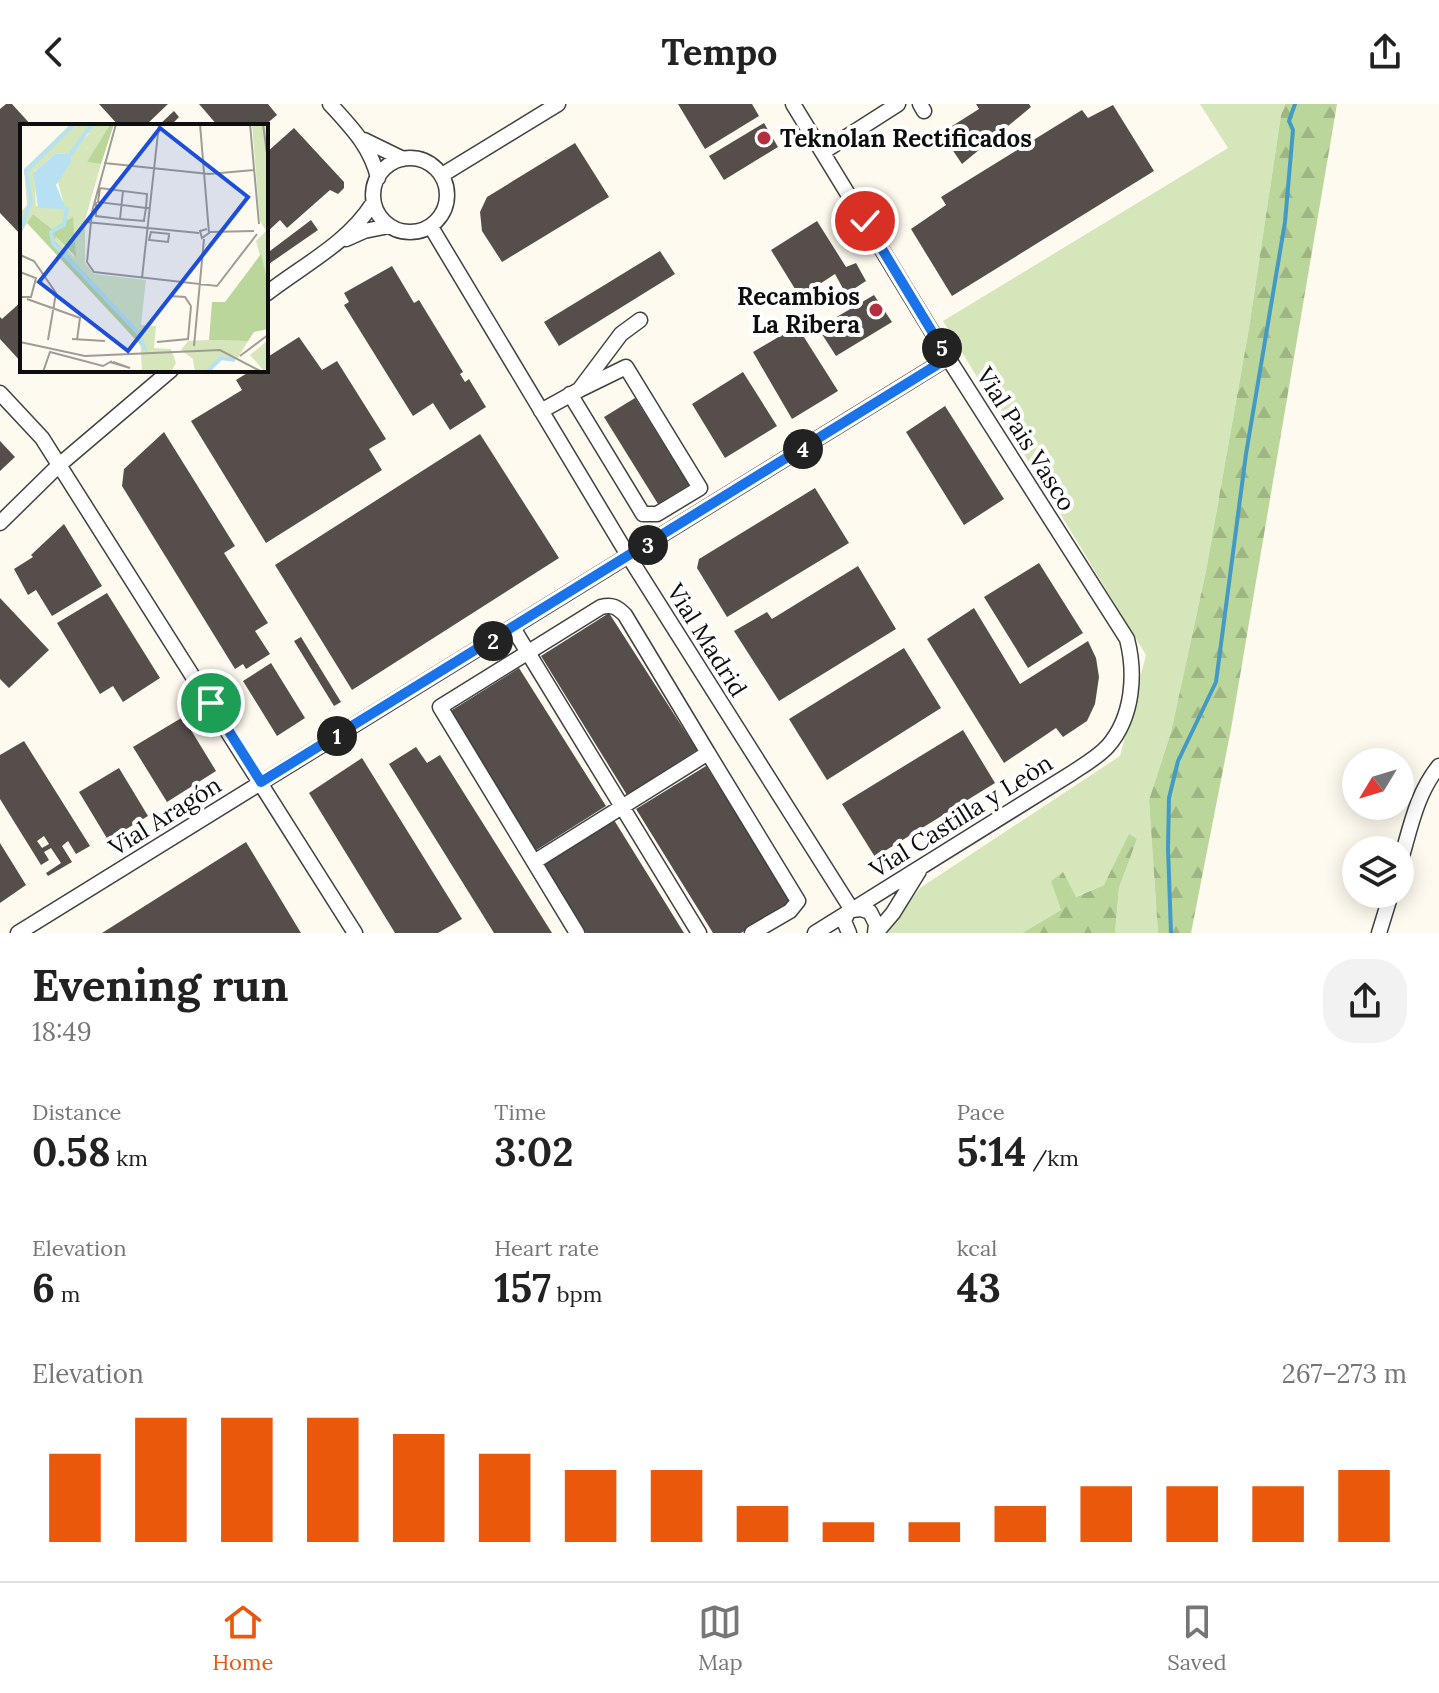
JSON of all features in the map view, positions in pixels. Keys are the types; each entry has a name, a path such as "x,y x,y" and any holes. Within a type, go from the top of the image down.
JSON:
{"street":[{"path":"268,293 338,243 364,217 373,203 378,178 374,158 330,104"},
{"path":"442,175 558,104"},
{"name":"Vial Pais Vasco","path":"793,104 948,358 1127,639 1133,662 1132,689 1122,726"},
{"path":"823,152 898,104"},
{"path":"360,138 384,152 403,159 422,160 433,166 442,175 448,189 447,204 441,217 431,227 417,232 403,232 389,226 380,218 373,203"},
{"path":"378,178 385,168 403,159"},
{"path":"338,243 364,231 389,226"},
{"name":"Vial Madrid","path":"431,227 629,557 850,911 861,909 870,912 876,924 875,933"},
{"path":"575,392 621,334 640,320"},
{"name":"Vial Aragón","path":"18,933 948,358"},
{"path":"541,411 575,392 626,367 700,488 657,514 643,514 575,392"},
{"path":"0,523 58,466 169,372"},
{"path":"0,393 42,438 355,933"},
{"path":"577,933 440,707 601,607 609,605 625,615 798,901 790,911 752,933"},
{"path":"513,628 699,933"},
{"name":"Vial Castilla y Leòn","path":"815,933 1072,773 1107,748 1122,726"},
{"path":"534,862 708,753"},
{"path":"1408,836 1426,784 1439,766"},
{"path":"875,933 893,913 924,865"},
{"path":"1379,933 1387,908"},
{"path":"849,933 844,924 850,911"}],"green space":[{"path":"1200,104 1285,104 1206,571 1171,732 1149,800 1158,933 1115,933 1119,888 1137,839 1104,885 1075,897 1063,873 1052,881 1061,910 1022,933 885,933 920,888 1120,756 1146,655 943,321 1228,148"},
{"path":"1285,104 1337,104 1231,729 1191,933 1158,933 1149,800 1171,732 1206,571"},
{"path":"1129,834 1137,839 1119,888 1115,933 1022,933 1061,910 1051,881 1063,872 1076,897 1104,885"}],"building":[{"path":"12,104 30,124 20,124 20,234 0,213 0,109"},
{"path":"99,104 168,104 147,124 117,124"},
{"path":"199,104 268,104 277,115 266,124 216,124"},
{"path":"678,104 752,104 759,116 705,149"},
{"path":"976,104 1029,104 1031,107 962,164 941,133 979,109"},
{"path":"1113,105 1154,171 952,296 911,229 946,205 941,197 1082,110 1088,118"},
{"path":"174,111 179,117 172,124 160,124"},
{"path":"764,123 778,147 724,180 709,156"},
{"path":"294,128 344,182 344,188 338,194 330,190 287,228 280,220 268,231 268,151"},
{"path":"575,143 609,197 502,262 482,231 480,212 487,197"},
{"path":"311,220 318,230 268,265 268,252"},
{"path":"817,221 846,267 856,263 866,281 846,294 835,274 800,297 771,250"},
{"path":"660,251 675,274 559,346 544,322"},
{"path":"392,266 414,303 419,300 463,372 460,374 465,382 469,379 486,407 450,430 433,403 413,416 344,305 349,302 344,293"},
{"path":"874,295 892,322 836,356 818,328"},
{"path":"20,303 20,361 0,339 0,317 2,319"},
{"path":"797,326 838,391 792,419 753,352"},
{"path":"299,337 322,370 337,361 386,439 369,449 382,470 266,543 191,421 242,390 236,380 249,372 268,372 268,357"},
{"path":"743,372 777,426 725,458 692,404"},
{"path":"635,398 689,485 658,504 604,417"},
{"path":"945,406 1004,499 964,525 906,432"},
{"path":"164,432 235,546 224,553 268,623 255,631 270,654 246,669 243,664 235,669 122,486 124,469"},
{"path":"480,434 559,558 352,690 275,565"},
{"path":"0,441 15,457 0,471"},
{"path":"815,488 849,543 727,617 697,568 699,559"},
{"path":"64,524 102,586 52,616 36,590 28,595 14,569 33,557 31,555"},
{"path":"1039,563 1083,633 1028,668 984,597"},
{"path":"858,566 896,629 779,701 734,631 767,612 772,619"},
{"path":"107,593 160,678 123,702 113,686 100,694 57,623"},
{"path":"0,598 49,650 9,688 0,679"},
{"path":"974,608 1020,684 1088,641 1096,658 1099,677 1095,704 1087,721 1063,737 1056,728 1004,763 927,639"},
{"path":"609,613 697,750 627,795 541,656"},
{"path":"301,637 341,702 334,706 294,641"},
{"path":"904,648 941,708 827,780 789,719"},
{"path":"271,663 305,718 277,736 243,681"},
{"path":"519,668 606,806 535,851 449,712"},
{"path":"183,717 216,771 167,802 133,747"},
{"path":"963,730 995,783 875,857 842,804"},
{"path":"24,741 90,846 76,854 68,841 62,846 72,862 48,876 46,873 61,863 51,848 44,852 49,860 41,865 0,799 0,755","holes":["44,836 49,844 42,848 37,841"]},
{"path":"416,747 427,763 440,755 552,933 494,933 389,764"},
{"path":"362,758 462,919 438,933 395,933 309,793"},
{"path":"706,766 792,901 741,933 713,933 636,809"},
{"path":"119,768 148,816 108,840 79,792"},
{"path":"614,820 684,933 586,933 544,864"},
{"path":"246,842 301,933 102,933"},
{"path":"0,843 26,885 0,903"}],"waterway":[{"path":"1171,933 1169,798 1178,761 1216,682 1246,454 1285,222 1293,130 1289,121 1295,104"}],"place":[{"name":"Teknolan Rectificados","path":"764,138"},
{"name":"Recambios La Ribera","path":"876,310"}],"route":[{"path":"211,703 261,782 948,358 865,221"}]}
